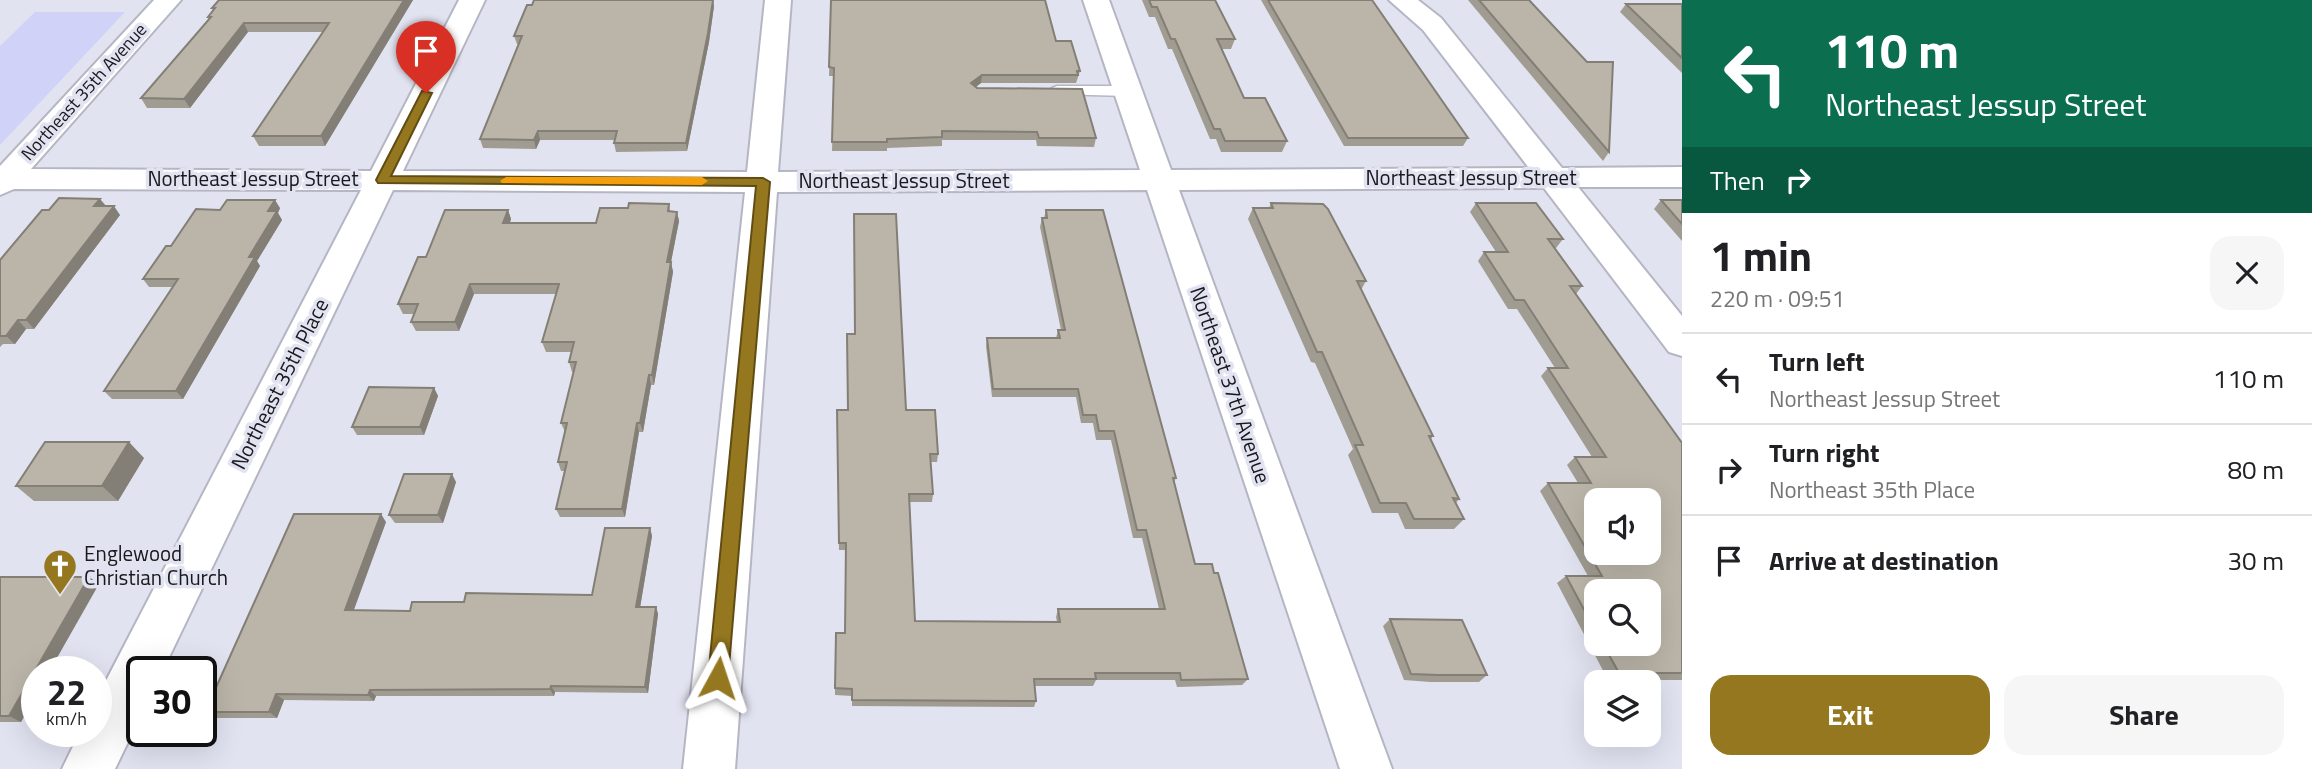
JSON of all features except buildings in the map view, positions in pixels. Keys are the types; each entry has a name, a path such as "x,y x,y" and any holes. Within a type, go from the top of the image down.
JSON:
{"street":[{"name":"Northeast 35th Avenue","path":"2,181 168,0"},
{"name":"Northeast 35th Place","path":"88,769 472,0"},
{"path":"709,769 778,0"},
{"name":"Northeast 37th Avenue","path":"1096,0 1366,769"},
{"path":"1402,0 1432,24 1682,342"},
{"name":"Northeast Jessup Street","path":"2,181 763,182 1682,177"}],"lane":[{"path":"1034,90 1128,90"}],"shaded area":[{"path":"35,12 125,12 0,145 0,46"}],"slow traffic":[{"path":"506,181 702,181"}],"place":[{"name":"Englewood Christian Church","path":"60,596"}],"route":[{"path":"426,93 383,180 763,182 718,678"}]}
